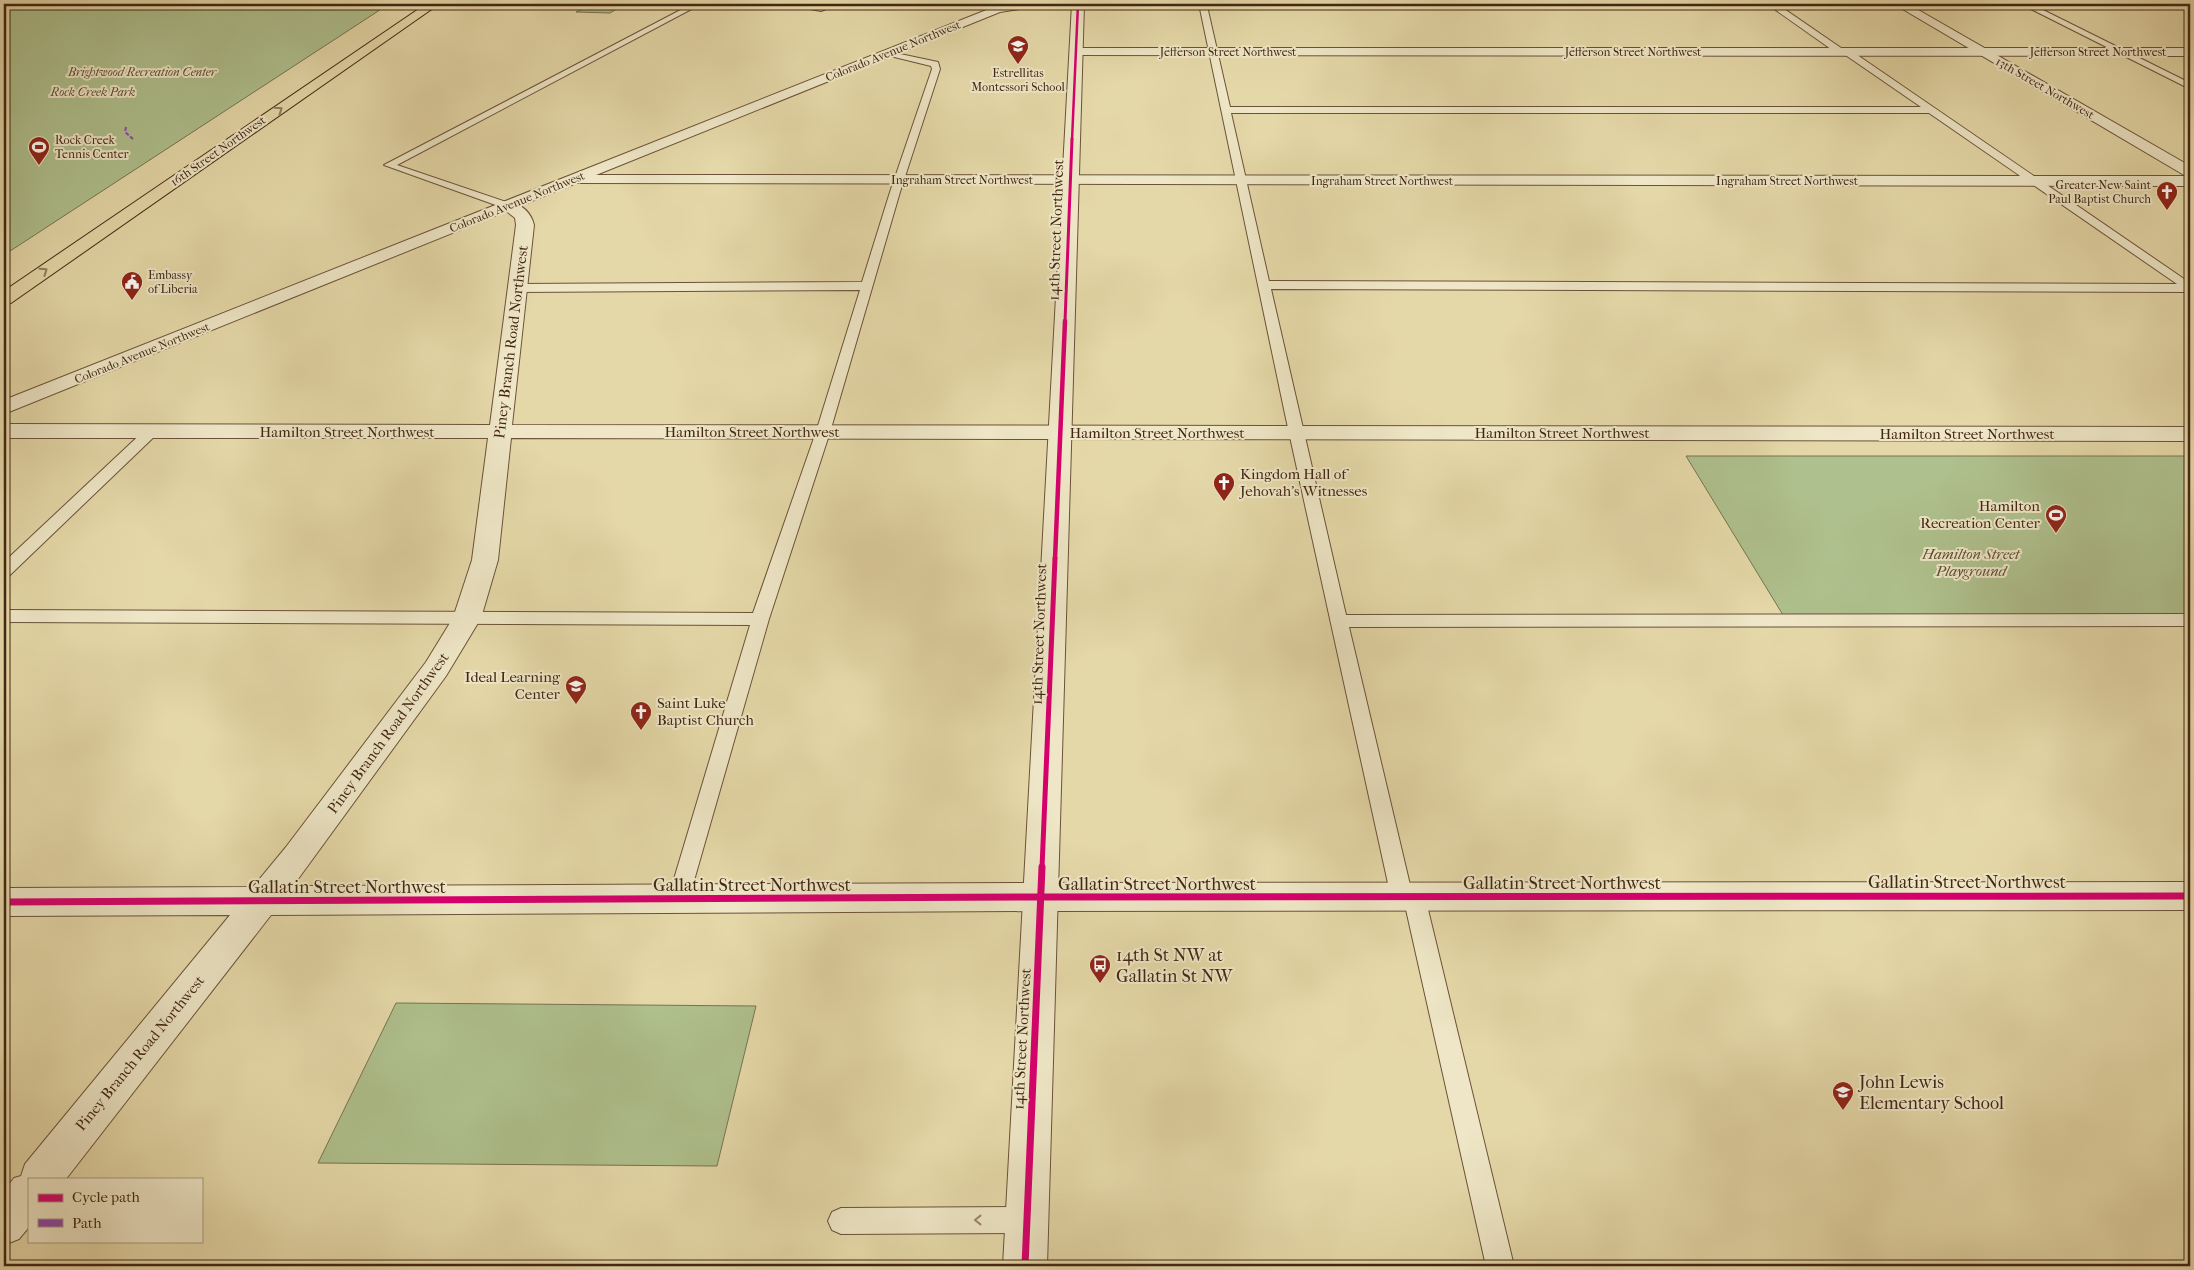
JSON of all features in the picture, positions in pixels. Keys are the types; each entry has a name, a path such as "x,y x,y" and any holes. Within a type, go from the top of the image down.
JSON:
{"main road":[{"name":"16th Street Northwest","path":"239,119 409,4"},
{"name":"16th Street Northwest","path":"4,299 433,4"}],"street":[{"name":"Colorado Avenue Northwest","path":"4,408 998,9 1033,4"},
{"name":"14th Street Northwest","path":"1025,1266 1078,4"},
{"name":"13th Street Northwest","path":"1900,4 2190,172"},
{"name":"Jefferson Street Northwest","path":"1076,52 2190,52"},
{"name":"Ingraham Street Northwest","path":"574,180 2190,181"},
{"name":"Piney Branch Road Northwest","path":"41,1178 298,856 424,687 466,618 484,560 524,220 519,212 508,206"},
{"name":"Hamilton Street Northwest","path":"4,431 2190,434"},
{"name":"Gallatin Street Northwest","path":"4,902 2190,896"},
{"path":"4,1224 28,1194"}],"lane":[{"path":"508,206 389,166 697,4"},
{"path":"788,4 820,9 835,4"},
{"path":"1500,1266 1339,621 1212,52 1203,4 1773,4 1932,110 2190,288"},
{"path":"2026,4 2190,4"},
{"path":"2026,4 2190,86"},
{"path":"679,899 760,620 823,432 898,180 936,69 935,64 889,53"},
{"path":"1225,110 1932,110"},
{"path":"1264,285 2190,288"},
{"path":"517,288 866,286"},
{"path":"4,571 152,431"},
{"path":"4,616 760,620"},
{"path":"1339,621 2190,620"},
{"path":"841,1221 1027,1220"}],"green space":[{"name":"Rock Creek Park","path":"4,4 389,4 4,255"},
{"path":"590,6 620,7 610,13 576,12"},
{"name":"Hamilton Street Playground","path":"1686,456 2190,456 2190,614 1783,615"},
{"path":"396,1003 756,1006 717,1166 318,1163"}],"marked path":[{"path":"126,127 125,132 133,139"}],"cycle path":[{"path":"1025,1266 1078,4"},
{"path":"4,902 1041,897 2190,896"}],"place":[{"name":"Estrellitas Montessori School","path":"1018,65"},
{"name":"Rock Creek Tennis Center","path":"39,166"},
{"name":"Greater New Saint Paul Baptist Church","path":"2167,211"},
{"name":"Embassy of Liberia","path":"132,301"},
{"name":"Kingdom Hall of Jehovah’s Witnesses","path":"1224,502"},
{"name":"Hamilton Recreation Center","path":"2056,534"},
{"name":"Ideal Learning Center","path":"576,705"},
{"name":"Saint Luke Baptist Church","path":"641,731"},
{"name":"14th St NW at Gallatin St NW","path":"1100,984"},
{"name":"John Lewis Elementary School","path":"1843,1111"}],"park label":[{"name":"Brightwood Recreation Center","path":"142,72"}]}
